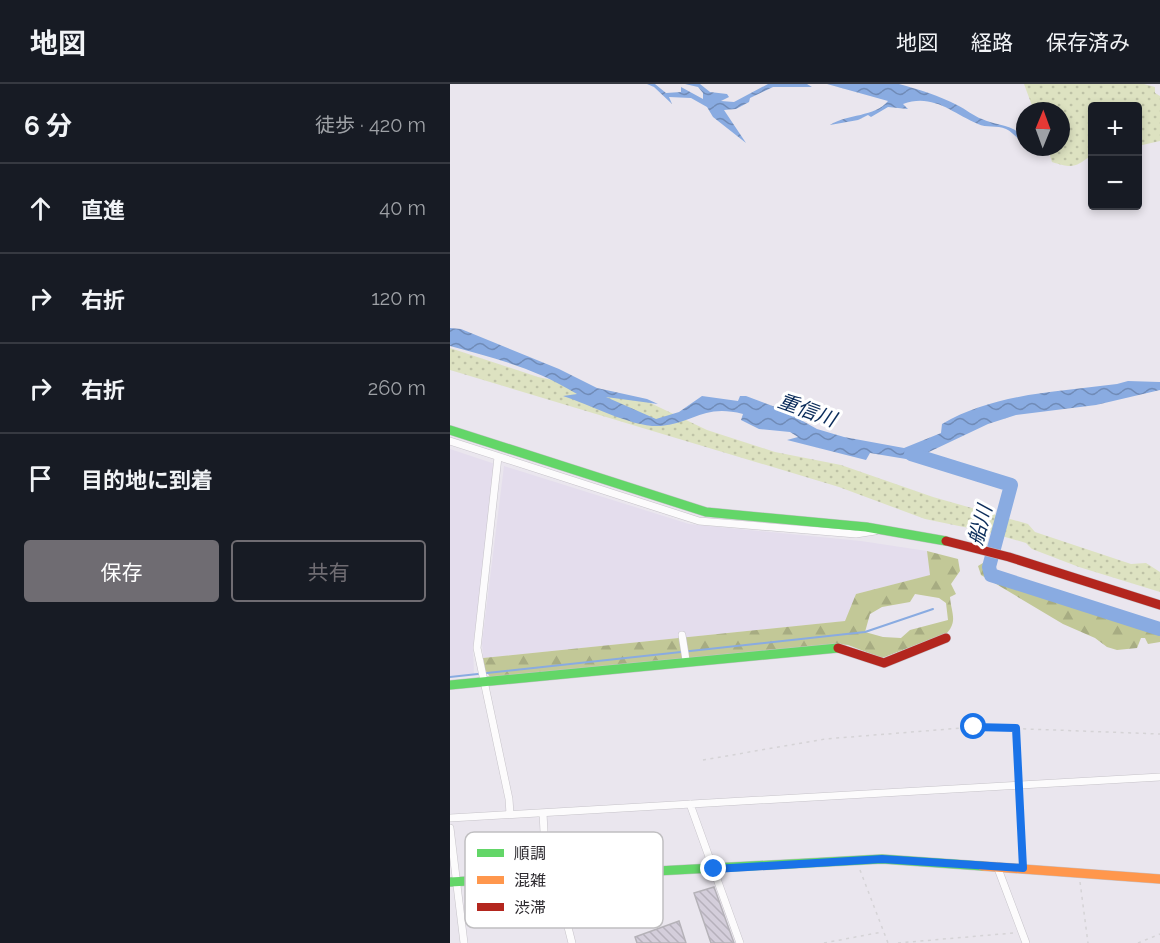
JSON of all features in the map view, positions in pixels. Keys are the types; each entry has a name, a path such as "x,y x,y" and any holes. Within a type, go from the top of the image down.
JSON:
{"street":[{"path":"450,430 706,512 883,530 947,542 1010,557 1160,605"},
{"path":"450,441 699,521 856,534 883,530"},
{"path":"498,457 477,648 510,814"},
{"path":"683,636 686,661"},
{"path":"450,685 839,648 858,652 876,664 884,663 946,638"},
{"path":"450,818 1160,777"},
{"path":"690,804 740,943"},
{"path":"543,813 544,832"},
{"path":"450,828 453,882 464,943"},
{"path":"663,872 882,859 1160,879"},
{"path":"997,866 1026,943"},
{"path":"568,928 572,943"}],"path":[{"path":"703,760 825,740 974,727 1160,734"},
{"path":"1016,728 1017,785 1023,868"},
{"path":"856,861 888,943"},
{"path":"1079,872 1088,943"},
{"path":"824,943 882,932"},
{"path":"897,943 1022,932"},
{"path":"1138,943 1160,934"}],"shaded area":[{"path":"450,449 495,464 473,648 474,675 450,676"},
{"path":"504,466 689,524 861,541 927,551 931,575 856,594 846,621 483,658 482,642"}],"green space":[{"path":"1024,84 1144,84 1155,87 1155,93 1160,96 1160,141 1142,145 1142,102 1088,102 1088,158 1074,166 1065,166 1052,162 1050,156 1070,156 1070,102 1031,102"},
{"path":"450,348 538,377 642,399 707,430 775,452 841,465 933,497 1028,524 1035,532 1131,564 1146,563 1160,572 1160,592 1079,567 1032,549 1026,543 988,532 925,519 839,487 450,370"},
{"path":"927,551 958,559 960,571 951,584 956,594 950,597 953,620 950,629 947,633 882,658 848,645 837,644 491,678 485,670 483,658 845,621 856,594 930,575","holes":["915,594 939,598 946,603 948,620 910,630 901,638 883,637 865,632 870,614 882,607 910,602"]},
{"path":"983,563 994,579 1160,633 1160,642 1148,644 1145,638 1141,638 1137,648 1117,650 1107,647 1095,638 1063,624 981,575 978,566"}],"water":[{"path":"647,84 655,84 666,93 681,92 681,87 703,99 703,93 698,87 685,84 700,84 710,92 727,94 729,97 721,101 734,102 768,84 807,84 812,87 773,87 750,98 749,102 736,109 724,110 746,143 713,117 707,107 691,98 669,97 672,104 654,87"},
{"path":"827,84 899,84 914,88 950,102 979,118 1007,126 1016,131 1016,136 1006,129 981,125 942,106 924,101 903,104 908,109 888,107 871,117 868,115 858,120 830,125 876,110 888,101"},
{"path":"450,328 461,329 559,369 597,388 647,399 658,404 606,397 656,419 679,412 702,396 738,401 740,396 746,396 783,410 817,429 844,437 904,448 941,433 942,424 962,414 1027,395 1128,381 1160,382 1160,390 1096,405 1016,415 988,424 912,460 870,453 866,460 787,440 798,437 790,432 759,429 741,420 743,414 718,411 661,426 650,426 625,420 563,396 577,394 546,377 500,360 450,346"}],"building":[{"path":"714,887 734,943 711,943 694,893"},
{"path":"679,921 686,943 637,943 635,937"}],"waterway":[{"name":"船川","path":"911,454 1011,485 989,567 991,575 1160,629"},
{"path":"450,677 865,632 933,609"}],"traffic: fast":[{"path":"450,430 706,512 866,527 946,541"},
{"path":"450,685 838,648"},
{"path":"663,871 882,859 982,866"},
{"path":"450,882 465,881"}],"traffic: slow":[{"path":"982,866 1160,879"}],"traffic: jam":[{"path":"946,541 1009,557 1160,605"},
{"path":"838,648 884,663 946,638"}],"route":[{"path":"714,869 882,859 1023,868 1016,770 1016,728 974,727"}],"water label":[{"name":"重信川","path":"807,410"}]}
